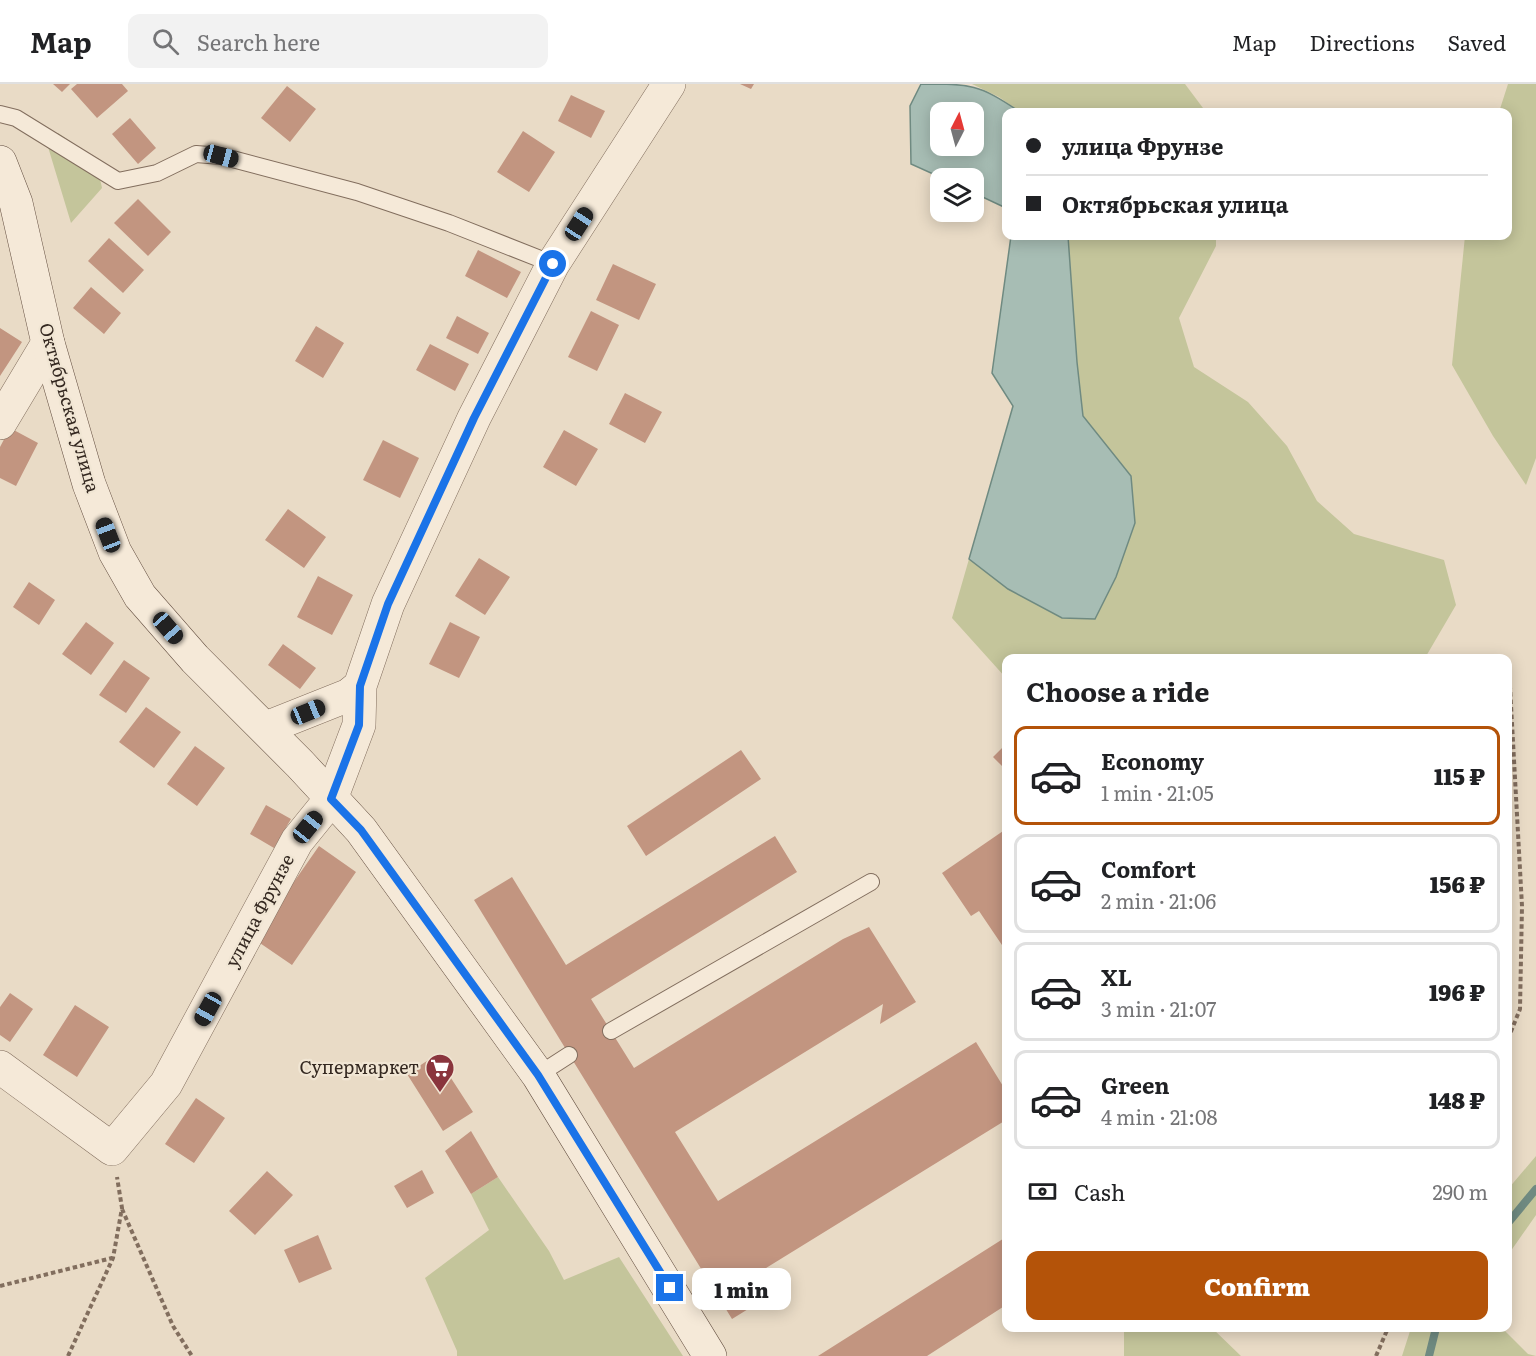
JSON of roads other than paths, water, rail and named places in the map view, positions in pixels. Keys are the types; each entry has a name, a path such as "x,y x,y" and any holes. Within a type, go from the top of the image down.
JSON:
{"street":[{"name":"улица Фрунзе","path":"0,1067 112,1149 166,1084 297,841 331,799 359,725 360,686 388,604 474,418 553,264 669,84"},
{"name":"Октябрьская улица","path":"0,162 16,203 48,343 89,484 115,552 140,596 195,659 266,728 361,830 538,1075 710,1356"},
{"path":"0,423 48,343"},
{"path":"266,728 349,695 360,686"}],"lane":[{"path":"0,114 16,118 118,181 157,173 196,154 221,156 367,195 449,223 553,264"},
{"path":"610,1031 871,882"},
{"path":"538,1075 569,1055"}],"waterway":[{"path":"1512,1218 1536,1189"},
{"path":"1429,1356 1435,1332"}],"place":[{"name":"Супермаркет","path":"440,1094"}]}
